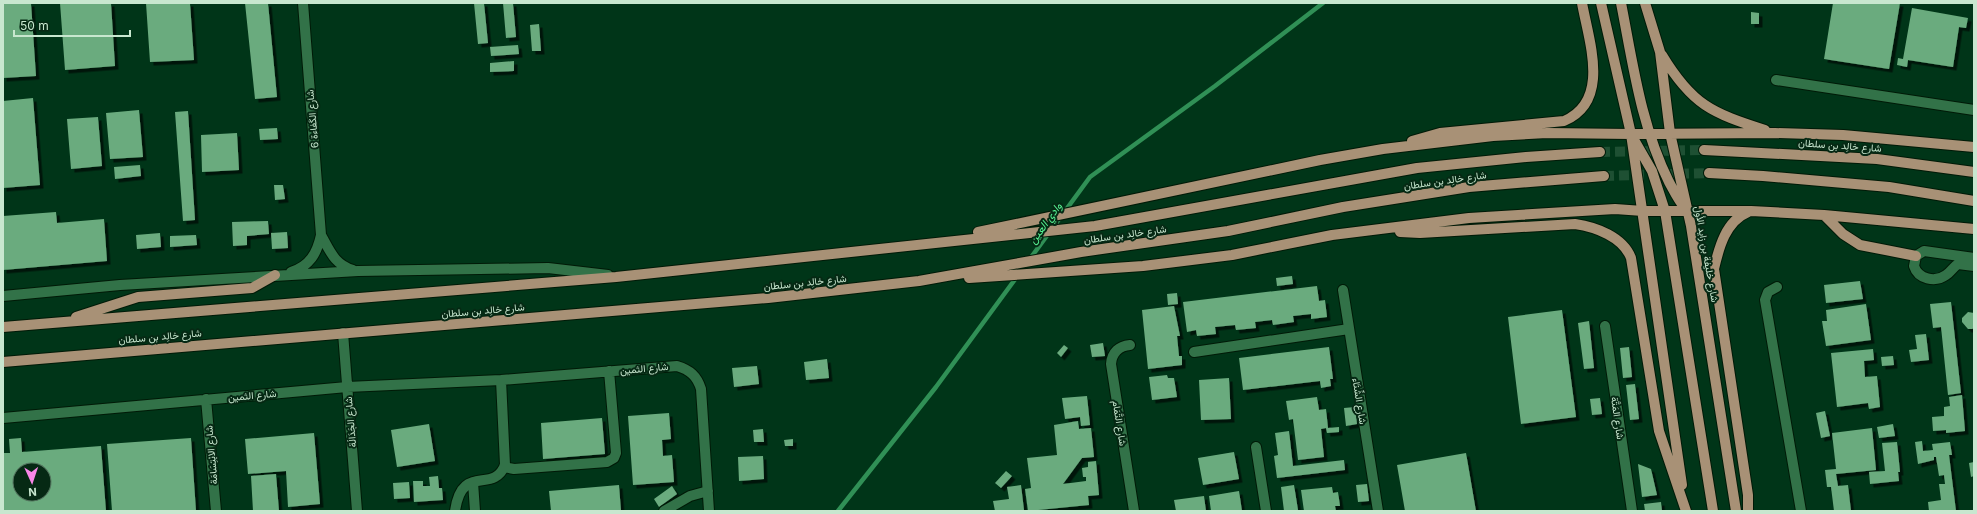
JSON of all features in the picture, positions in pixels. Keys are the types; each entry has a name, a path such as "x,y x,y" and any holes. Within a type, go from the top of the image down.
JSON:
{"main road":[{"path":"917,245 1220,181 1383,149 1440,133 1564,121 1579,113 1590,96 1595,71 1582,3"},
{"path":"1601,3 1631,134 1686,511"},
{"path":"1621,3 1643,114 1664,173 1681,204 1688,211"},
{"name":"شارع خليفة بن زايد الأول","path":"1645,3 1660,52 1670,133 1688,211 1736,511"},
{"path":"1660,52 1682,86 1711,110 1730,119 1775,133"},
{"path":"1383,149 1501,136 1547,133 1775,133 1843,135 1974,147"},
{"path":"1631,134 1652,171 1665,211 1712,511"},
{"name":"شارع خالِد بن سلطان","path":"1704,150 1877,159 1974,172"},
{"name":"شارع خالِد بن سلطان","path":"3,327 616,276 1096,226 1417,168 1526,157 1600,152"},
{"path":"1709,173 1763,176 1889,188 1974,202"},
{"name":"شارع خالِد بن سلطان","path":"3,362 761,299 920,281 1081,252 1228,231 1344,207 1470,187 1604,176"},
{"path":"920,281 1143,266 1232,255 1332,235 1469,218 1615,208 1643,211 1751,211 1824,215 1974,229"},
{"path":"1748,511 1748,495 1714,269 1722,240 1740,216 1751,211"},
{"path":"1824,215 1843,234 1860,245 1916,256"},
{"path":"1370,231 1420,233 1575,224 1592,228 1623,243 1628,250 1632,266 1659,431 1686,511"},
{"path":"60,323 138,297 252,288 280,275"}],"street":[{"name":"شارع الكَفاءة 6","path":"280,275 299,270 313,258 321,235 303,3"},
{"path":"1776,80 1974,110"},
{"name":"شارع الكَفاءة 6","path":"321,235 335,260 346,268 358,271"},
{"path":"1974,258 1928,250 1916,256 1914,261 1915,271 1919,275 1930,279 1946,275 1958,264 1974,266"},
{"path":"3,296 120,285 358,271 548,268 616,276"},
{"path":"1777,287 1768,292 1765,300 1801,511"},
{"name":"شارع الشِّتَاء","path":"1343,290 1378,511"},
{"name":"شارع المَتَّة","path":"1605,326 1632,511"},
{"path":"1194,352 1349,329"},
{"name":"شارع الجَدَالَة","path":"343,334 358,511"},
{"name":"شارع التَّمَام","path":"1130,345 1116,351 1111,364 1134,511"},
{"name":"شارع الثمين","path":"3,418 347,387 501,380 677,366 693,374 701,389 710,511"},
{"path":"504,467 514,469 610,461 614,458 616,453 609,371"},
{"path":"455,511 458,494 466,485 473,482 494,478 501,473 504,467 506,461 501,380"},
{"name":"شارع الابْتِسَامَة","path":"206,399 216,511"},
{"path":"1256,447 1266,511"},
{"path":"473,482 475,511"},
{"path":"664,511 690,496 708,491"}],"building":[{"path":"3,3 31,3 36,76 3,78"},
{"path":"60,3 111,3 115,66 65,70"},
{"path":"146,3 190,3 194,60 150,62"},
{"path":"245,3 268,3 277,97 255,99"},
{"path":"474,3 484,3 488,43 478,44"},
{"path":"503,3 513,3 516,37 506,38"},
{"path":"1833,3 1900,3 1889,69 1824,59"},
{"path":"1912,8 1968,18 1966,28 1959,27 1953,67 1908,60 1907,67 1897,65 1898,58 1903,59"},
{"path":"1751,12 1759,13 1759,24 1751,24"},
{"path":"539,24 541,51 532,51 530,25"},
{"path":"518,45 519,54 491,56 490,47"},
{"path":"514,61 514,71 490,72 490,63"},
{"path":"33,98 40,185 3,188 3,101"},
{"path":"139,110 143,157 110,159 106,113"},
{"path":"188,111 195,220 183,221 175,112"},
{"path":"98,117 102,166 71,169 67,119"},
{"path":"277,128 278,139 260,140 259,129"},
{"path":"237,133 239,170 202,172 201,135"},
{"path":"140,165 141,176 115,179 114,167"},
{"path":"274,185 283,185 285,199 275,200"},
{"path":"56,212 57,223 104,219 107,261 3,270 3,216"},
{"path":"268,221 269,234 247,236 247,245 233,246 232,222"},
{"path":"287,232 288,248 272,249 271,233"},
{"path":"160,233 161,247 137,249 136,235"},
{"path":"196,235 197,245 170,247 170,236"},
{"path":"1292,276 1293,284 1277,286 1276,278"},
{"path":"1860,281 1863,299 1826,303 1824,285"},
{"path":"1317,286 1319,301 1325,300 1327,317 1311,319 1311,314 1293,316 1294,322 1273,325 1272,320 1255,322 1256,328 1236,330 1235,325 1215,327 1216,334 1197,336 1196,330 1187,332 1183,302"},
{"path":"1177,293 1178,304 1168,305 1167,294"},
{"path":"1951,302 1961,393 1948,395 1941,327 1933,328 1930,304"},
{"path":"1866,304 1871,340 1826,346 1822,321 1827,321 1826,310"},
{"path":"1174,306 1180,336 1177,336 1179,356 1182,356 1182,365 1148,369 1142,310"},
{"path":"1562,310 1576,417 1521,424 1508,317"},
{"path":"1968,312 1974,313 1974,328 1972,329 1968,329 1962,322 1962,318"},
{"path":"1589,321 1594,368 1584,369 1578,323"},
{"path":"1926,334 1929,360 1911,362 1909,350 1917,349 1915,335"},
{"path":"1103,343 1105,356 1092,357 1090,345"},
{"path":"1064,345 1068,348 1061,357 1057,353"},
{"path":"1329,347 1333,379 1330,379 1331,386 1321,388 1320,381 1243,390 1239,358"},
{"path":"1629,347 1632,377 1623,378 1620,348"},
{"path":"1873,349 1874,360 1864,361 1865,377 1877,376 1880,407 1869,409 1868,403 1837,407 1831,353"},
{"path":"1893,356 1894,365 1882,366 1881,357"},
{"path":"827,359 829,378 806,380 804,362"},
{"path":"757,366 759,384 734,387 732,368"},
{"path":"1167,375 1168,378 1174,378 1177,397 1152,400 1149,377"},
{"path":"1229,378 1231,419 1201,420 1199,380"},
{"path":"1635,384 1639,419 1630,420 1626,385"},
{"path":"1962,395 1965,431 1946,433 1946,430 1933,431 1932,417 1944,416 1944,407 1950,406 1949,397"},
{"path":"1087,396 1090,425 1081,426 1080,417 1065,419 1062,398"},
{"path":"1317,397 1319,410 1326,409 1328,428 1339,427 1339,432 1327,433 1326,428 1321,429 1324,457 1298,460 1293,419 1289,420 1286,401"},
{"path":"1600,398 1602,414 1592,415 1590,399"},
{"path":"1355,407 1357,424 1346,426 1344,408"},
{"path":"1825,411 1830,436 1821,438 1816,413"},
{"path":"669,413 671,439 662,440 663,456 672,455 674,482 633,485 628,416"},
{"path":"602,418 605,454 543,459 541,423"},
{"path":"1078,421 1079,429 1091,428 1094,457 1082,458 1063,484 1086,481 1086,477 1083,477 1082,468 1088,467 1088,462 1096,461 1099,495 1088,496 1089,505 1028,511 1025,489 1031,488 1027,458 1057,455 1054,425"},
{"path":"429,424 435,461 397,467 391,430"},
{"path":"1893,424 1895,436 1879,438 1877,427"},
{"path":"1872,428 1876,470 1836,474 1838,486 1848,485 1851,511 1834,511 1831,487 1827,487 1825,470 1836,469 1832,433"},
{"path":"763,429 764,442 754,442 753,430"},
{"path":"1289,431 1293,466 1344,460 1345,470 1277,478 1274,456 1278,455 1275,433"},
{"path":"314,433 320,504 288,507 286,471 248,474 245,439"},
{"path":"21,438 22,452 101,446 106,511 3,511 3,453 10,453 9,439"},
{"path":"191,438 196,511 112,511 107,444"},
{"path":"793,439 793,446 785,446 784,440"},
{"path":"1922,441 1923,451 1933,450 1932,444 1950,442 1952,455 1949,455 1956,511 1929,511 1928,502 1941,500 1939,484 1945,484 1944,475 1939,476 1936,457 1934,457 1934,460 1918,464 1915,442"},
{"path":"1897,442 1900,472 1898,472 1899,481 1870,484 1869,472 1885,471 1882,443"},
{"path":"1234,452 1239,479 1203,485 1198,458"},
{"path":"1466,453 1476,511 1405,511 1397,465"},
{"path":"763,456 764,479 739,481 738,457"},
{"path":"1974,462 1974,476 1971,477 1969,463"},
{"path":"1638,464 1651,469 1657,495 1642,497"},
{"path":"1006,471 1012,476 1001,488 995,483"},
{"path":"276,474 279,511 253,511 251,476"},
{"path":"438,476 439,488 442,488 443,500 414,502 413,481 423,481 423,486 430,486 429,477"},
{"path":"409,482 410,498 394,499 393,483"},
{"path":"1367,484 1369,501 1358,502 1356,485"},
{"path":"619,485 621,511 551,511 549,491"},
{"path":"1021,485 1024,510 995,511 993,501 1009,499 1007,487"},
{"path":"1294,485 1298,510 1284,511 1281,487"},
{"path":"672,486 677,494 659,507 654,499"},
{"path":"1332,487 1333,493 1338,492 1340,506 1335,506 1336,511 1304,511 1301,490"},
{"path":"1239,491 1242,511 1211,511 1209,496"},
{"path":"1204,496 1206,511 1176,511 1174,500"},
{"path":"1661,502 1662,511 1645,511 1644,504"}],"waterway":[{"name":"وادي العين","path":"838,511 936,387 1090,177 1215,86 1323,3"}],"tunnel":[{"path":"1600,152 1704,150"},
{"path":"1604,176 1709,173"}]}
